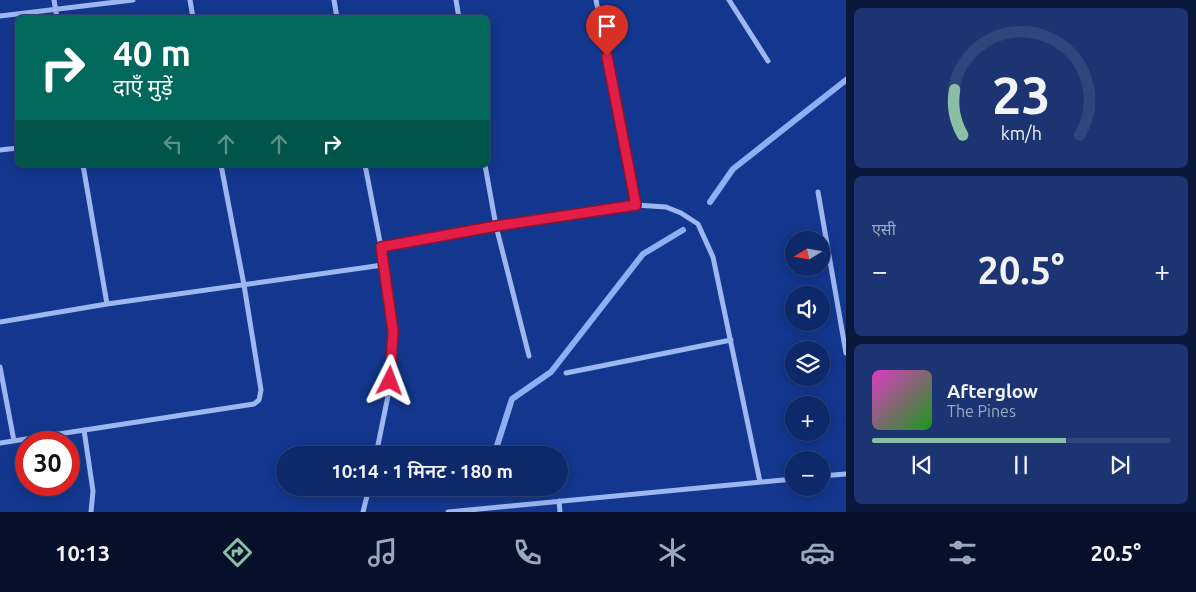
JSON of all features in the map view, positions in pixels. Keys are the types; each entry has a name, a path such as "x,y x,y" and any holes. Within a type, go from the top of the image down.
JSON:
{"street":[{"path":"54,0 56,15"},
{"path":"0,16 133,0"},
{"path":"190,0 192,15"},
{"path":"334,0 336,15"},
{"path":"456,0 458,15"},
{"path":"596,0 636,205"},
{"path":"729,0 768,61"},
{"path":"0,150 15,148"},
{"path":"83,167 107,304"},
{"path":"0,443 254,404 259,400 261,390 244,285 221,167"},
{"path":"365,167 381,247 393,331 390,381 378,446"},
{"path":"485,167 496,226 529,356"},
{"path":"818,192 846,353"},
{"path":"381,247 496,226 636,205 666,207 681,213 698,224 713,257 760,482"},
{"path":"0,322 107,304 383,265"},
{"path":"566,373 731,340"},
{"path":"0,367 14,441"},
{"path":"84,430 93,491 91,512"},
{"path":"830,475 846,474"},
{"path":"448,512 785,480"},
{"path":"364,512 367,496"},
{"path":"559,501 560,512"}],"waterway":[{"path":"710,202 733,169 846,80"},
{"path":"497,446 512,399 551,372 643,254 683,230"}],"route":[{"path":"390,381 393,331 381,247 496,226 636,205 607,56"}]}
